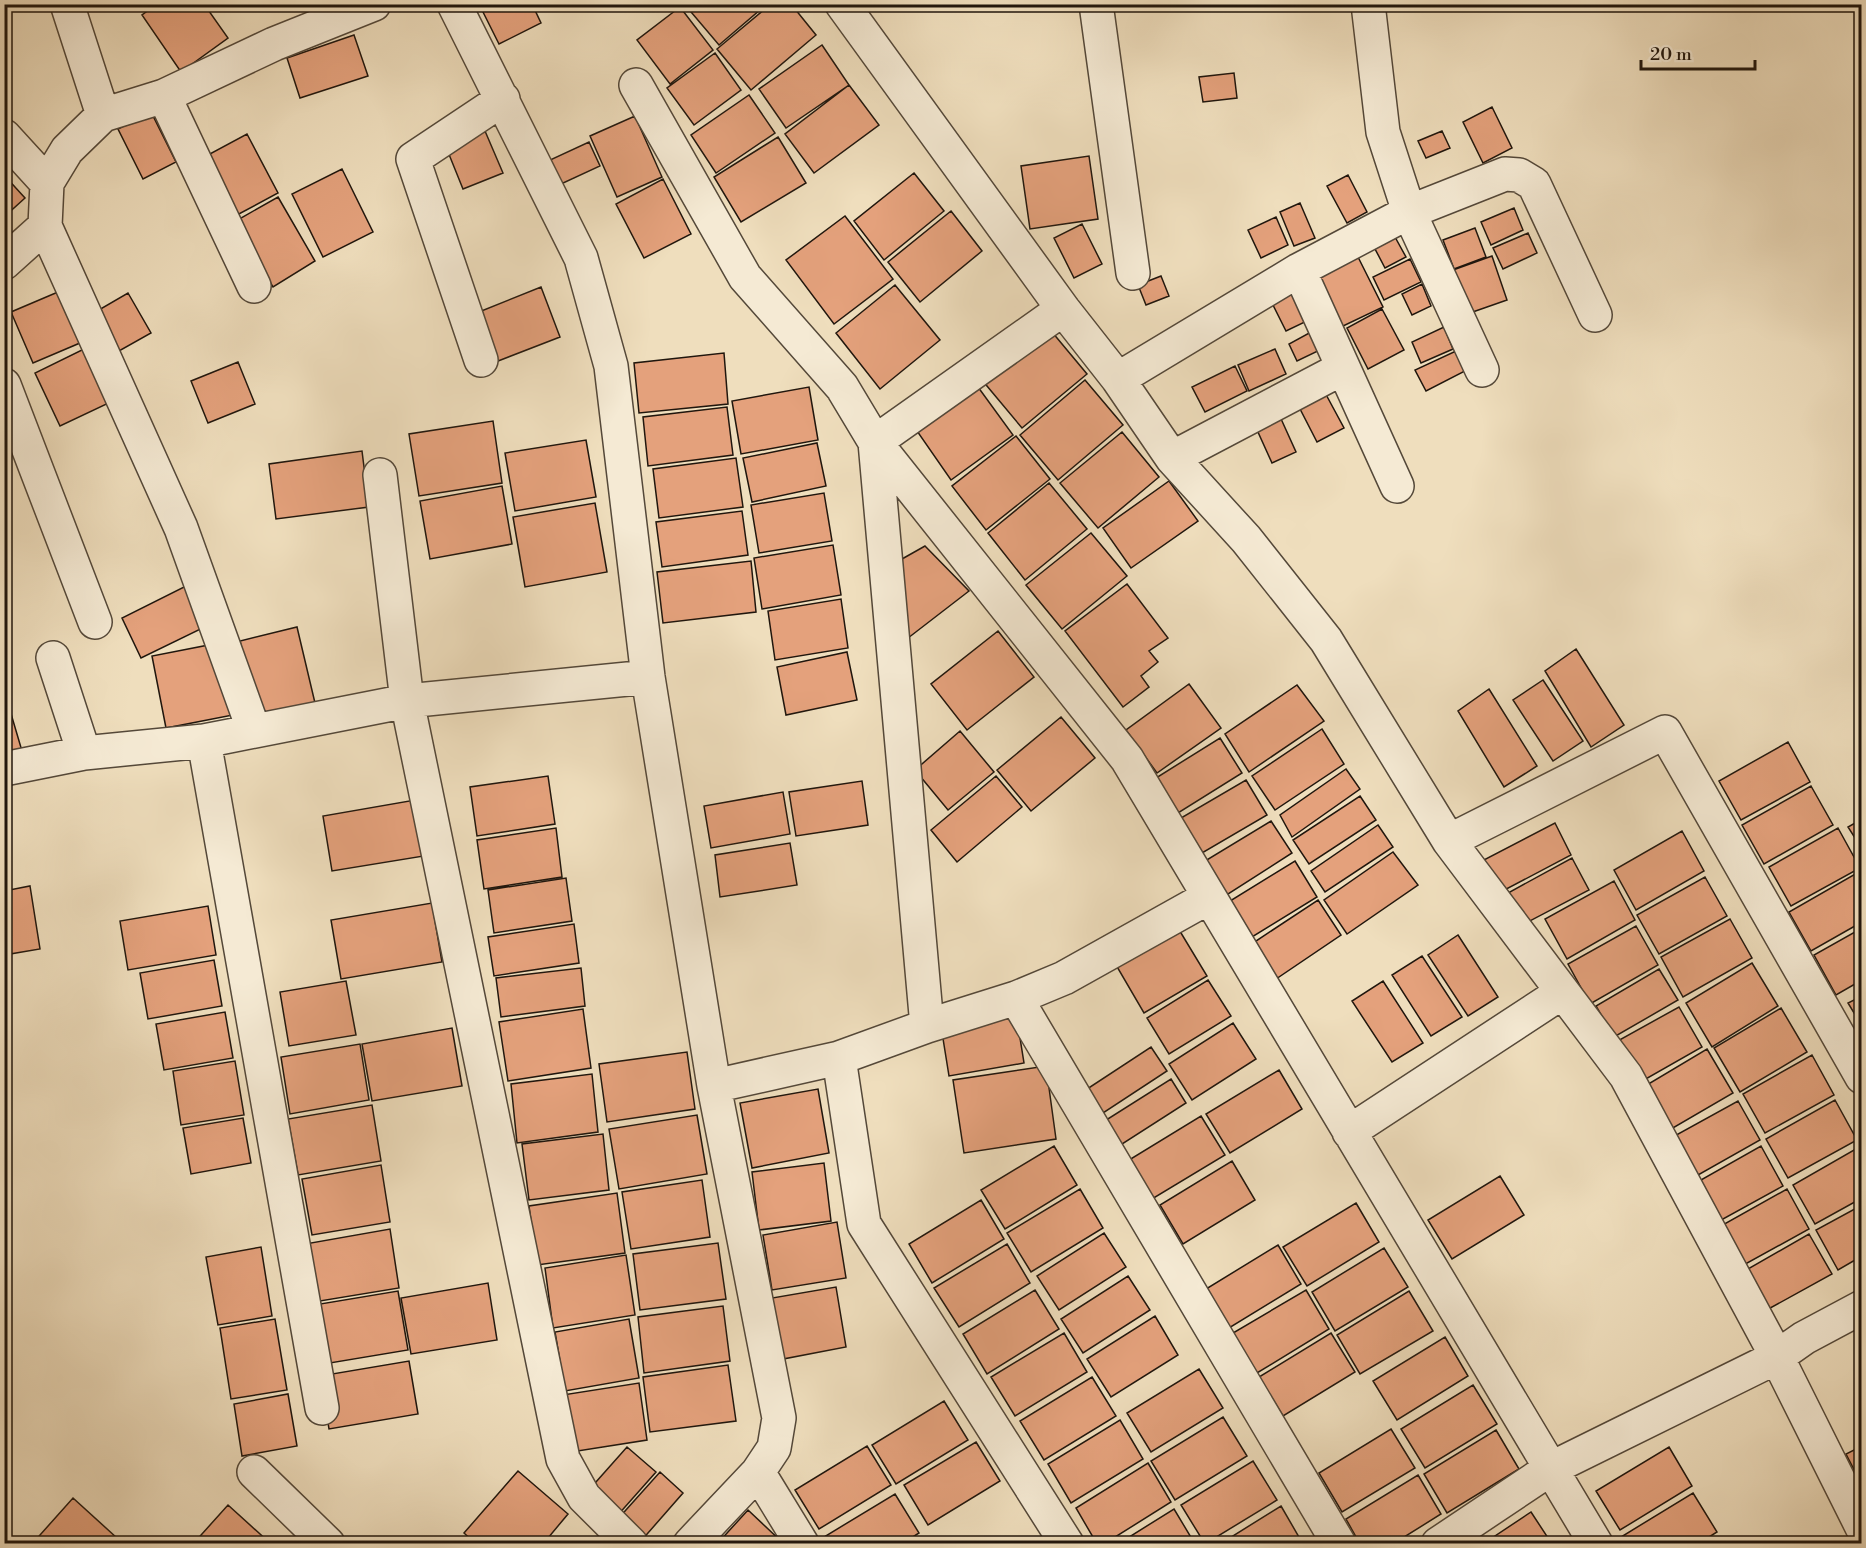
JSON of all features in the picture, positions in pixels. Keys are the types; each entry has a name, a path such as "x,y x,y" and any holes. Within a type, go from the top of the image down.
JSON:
{"street":[{"path":"67,4 103,115"},
{"path":"254,731 181,528 45,226 47,183 67,150 103,115 164,96 274,45 374,4"},
{"path":"454,4 581,258 611,366 648,677 714,1086 779,1418 774,1448 758,1472 690,1544"},
{"path":"842,4 1063,309 1119,379 1172,458 1246,539 1326,639 1449,841 1561,993 1626,1076 1777,1357 1862,1527"},
{"path":"1096,4 1133,273"},
{"path":"1368,4 1383,132 1409,212 1482,370"},
{"path":"636,86 745,277 842,387 875,442 1126,759 1596,1544"},
{"path":"164,96 254,286"},
{"path":"481,360 413,159 503,99"},
{"path":"4,136 47,183"},
{"path":"1119,379 1299,270 1409,212 1505,174 1519,175 1534,184 1595,315"},
{"path":"4,262 45,226"},
{"path":"1299,270 1397,486"},
{"path":"875,442 1063,309"},
{"path":"1172,458 1343,368"},
{"path":"4,385 94,622"},
{"path":"875,442 927,1026"},
{"path":"380,475 407,701 563,1459 584,1497 631,1544"},
{"path":"53,658 84,753"},
{"path":"4,769 84,753 204,741 407,701 648,677"},
{"path":"1449,841 1665,732 1862,1077"},
{"path":"204,741 322,1408"},
{"path":"714,1086 839,1058 927,1026 1016,998 1064,978 1209,897"},
{"path":"1349,1132 1561,993"},
{"path":"1016,998 1338,1544"},
{"path":"839,1058 864,1224 1067,1544"},
{"path":"1438,1544 1550,1469 1777,1357 1804,1338 1862,1307"},
{"path":"254,1472 328,1544"},
{"path":"758,1472 802,1544"}],"building":[{"path":"157,4 204,4 228,38 181,72 142,15"},
{"path":"479,4 532,4 541,23 499,44"},
{"path":"688,4 767,4 719,45 686,6"},
{"path":"771,4 791,4 816,35 751,90 717,49"},
{"path":"680,7 713,50 670,84 637,40"},
{"path":"354,35 368,76 300,98 287,58"},
{"path":"822,45 849,85 786,128 759,89"},
{"path":"715,53 741,90 694,125 667,88"},
{"path":"1234,73 1237,98 1203,102 1199,77"},
{"path":"849,85 879,125 814,173 785,134"},
{"path":"749,95 775,133 716,173 691,135"},
{"path":"1492,107 1512,148 1483,163 1463,122"},
{"path":"151,112 176,162 143,179 118,129"},
{"path":"635,116 662,177 617,197 590,136"},
{"path":"485,131 503,173 463,189 446,147"},
{"path":"1442,131 1450,148 1426,158 1418,141"},
{"path":"247,134 278,193 237,215 206,156"},
{"path":"778,137 806,183 741,222 714,177"},
{"path":"589,142 600,166 561,184 550,160"},
{"path":"1089,156 1098,219 1030,229 1021,166"},
{"path":"342,169 373,232 323,257 292,194"},
{"path":"914,173 944,211 884,260 854,221"},
{"path":"4,175 25,198 4,217"},
{"path":"1348,175 1367,212 1347,223 1327,186"},
{"path":"663,179 691,234 644,258 616,204"},
{"path":"278,197 315,261 273,287 234,222"},
{"path":"1300,203 1315,238 1294,246 1280,212"},
{"path":"1514,208 1523,230 1491,245 1481,222"},
{"path":"951,211 982,251 920,302 888,262"},
{"path":"845,216 893,279 834,324 786,260"},
{"path":"1276,217 1288,245 1261,258 1248,230"},
{"path":"1082,224 1102,264 1074,278 1054,238"},
{"path":"1475,228 1486,257 1454,269 1443,240"},
{"path":"1528,233 1537,253 1503,269 1493,248"},
{"path":"1395,237 1406,257 1385,268 1374,247"},
{"path":"1492,256 1507,300 1467,314 1453,270"},
{"path":"1358,257 1383,307 1341,327 1316,277"},
{"path":"1410,259 1421,282 1384,300 1373,277"},
{"path":"1161,276 1169,296 1146,305 1138,285"},
{"path":"1422,284 1431,306 1412,315 1402,294"},
{"path":"895,285 940,340 880,389 836,333"},
{"path":"541,287 560,337 493,363 474,314"},
{"path":"65,289 87,340 33,363 11,312"},
{"path":"1293,290 1307,321 1286,331 1271,301"},
{"path":"128,293 151,333 119,351 97,311"},
{"path":"1382,309 1404,350 1368,369 1347,328"},
{"path":"1047,326 1087,374 1022,428 982,380"},
{"path":"1444,327 1453,349 1421,363 1412,342"},
{"path":"1311,332 1320,350 1297,361 1289,344"},
{"path":"88,347 113,401 60,426 35,373"},
{"path":"1275,349 1286,374 1249,391 1238,365"},
{"path":"1456,351 1465,371 1426,391 1415,370"},
{"path":"724,353 728,404 639,413 634,363"},
{"path":"238,362 255,404 208,423 191,381"},
{"path":"1235,366 1247,391 1205,412 1192,387"},
{"path":"1085,380 1123,425 1058,480 1020,435"},
{"path":"809,387 818,440 741,454 732,401"},
{"path":"978,387 1013,435 951,480 917,431"},
{"path":"1323,389 1344,428 1317,442 1297,403"},
{"path":"727,407 733,455 648,466 643,417"},
{"path":"1277,410 1296,452 1272,463 1253,421"},
{"path":"493,421 502,483 419,496 409,434"},
{"path":"1122,432 1159,477 1098,528 1060,483"},
{"path":"1016,436 1050,479 986,530 952,486"},
{"path":"586,440 596,497 515,511 505,453"},
{"path":"817,443 826,486 752,502 743,458"},
{"path":"362,451 369,507 276,519 269,464"},
{"path":"736,458 743,507 659,518 653,469"},
{"path":"1169,481 1198,521 1131,568 1103,528"},
{"path":"1049,483 1087,529 1025,580 988,533"},
{"path":"502,486 512,544 430,559 420,501"},
{"path":"824,493 832,541 759,553 751,505"},
{"path":"595,503 607,572 525,587 513,517"},
{"path":"742,511 748,555 662,567 656,522"},
{"path":"1091,533 1127,576 1062,629 1026,585"},
{"path":"833,545 841,595 762,609 754,558"},
{"path":"925,546 969,591 899,645 886,568"},
{"path":"751,561 756,612 663,623 657,572"},
{"path":"194,582 213,623 141,658 122,618"},
{"path":"1127,584 1168,638 1149,651 1158,662 1141,676 1149,687 1123,707 1065,631"},
{"path":"841,599 848,648 775,660 768,611"},
{"path":"297,627 315,703 258,717 240,641"},
{"path":"998,631 1034,677 967,730 931,684"},
{"path":"219,643 233,715 166,728 152,656"},
{"path":"1576,649 1624,725 1591,747 1545,671"},
{"path":"847,652 857,700 786,715 777,667"},
{"path":"1543,680 1583,741 1553,761 1513,700"},
{"path":"1189,684 1221,728 1157,773 1126,730"},
{"path":"1297,685 1324,721 1249,772 1225,734"},
{"path":"1489,689 1537,766 1504,787 1458,711"},
{"path":"4,690 22,751 4,756"},
{"path":"1061,717 1095,758 1031,811 997,770"},
{"path":"1322,729 1344,764 1275,810 1252,776"},
{"path":"960,731 994,772 948,810 915,770"},
{"path":"1220,738 1242,773 1178,813 1156,778"},
{"path":"1788,742 1810,782 1741,820 1719,781"},
{"path":"1346,769 1360,789 1292,837 1280,815"},
{"path":"548,776 555,824 477,836 470,787"},
{"path":"996,776 1022,807 957,862 931,830"},
{"path":"1246,780 1267,815 1202,853 1181,818"},
{"path":"862,781 868,825 796,836 789,792"},
{"path":"1811,786 1833,825 1764,864 1742,825"},
{"path":"783,792 790,834 711,848 704,806"},
{"path":"1360,796 1376,820 1309,864 1293,840"},
{"path":"415,800 424,856 332,871 323,816"},
{"path":"1862,819 1862,849 1848,827"},
{"path":"1271,821 1292,853 1225,896 1205,861"},
{"path":"1555,823 1571,855 1495,895 1478,863"},
{"path":"1378,825 1393,847 1325,892 1311,871"},
{"path":"556,828 562,877 484,889 477,840"},
{"path":"1838,828 1860,868 1791,906 1769,867"},
{"path":"1682,831 1704,871 1636,910 1614,870"},
{"path":"790,843 797,885 720,897 715,855"},
{"path":"1393,852 1418,885 1347,934 1324,900"},
{"path":"1572,858 1589,890 1524,924 1508,893"},
{"path":"1295,861 1317,897 1252,937 1230,901"},
{"path":"1857,873 1862,881 1862,922 1811,951 1789,912"},
{"path":"1705,877 1727,916 1659,954 1637,915"},
{"path":"566,878 572,921 494,933 488,890"},
{"path":"1614,881 1635,920 1567,959 1545,919"},
{"path":"30,886 40,949 4,955 4,891"},
{"path":"1318,900 1341,935 1276,979 1253,943"},
{"path":"432,903 442,962 341,979 331,920"},
{"path":"208,906 216,955 128,970 120,921"},
{"path":"1730,919 1752,958 1683,997 1661,957"},
{"path":"574,924 579,963 494,976 488,937"},
{"path":"1636,926 1658,965 1590,1004 1568,964"},
{"path":"1178,928 1207,976 1144,1013 1116,965"},
{"path":"1862,928 1862,980 1836,995 1814,955"},
{"path":"1458,935 1498,997 1468,1016 1428,955"},
{"path":"1422,956 1462,1017 1431,1036 1392,975"},
{"path":"214,960 222,1006 148,1019 140,973"},
{"path":"1752,963 1778,1006 1712,1047 1686,1003"},
{"path":"581,968 585,1006 501,1017 496,978"},
{"path":"1659,969 1678,1000 1614,1037 1596,1006"},
{"path":"1208,980 1231,1016 1169,1054 1147,1018"},
{"path":"346,981 356,1035 289,1046 280,992"},
{"path":"1383,981 1423,1043 1392,1062 1352,1001"},
{"path":"1862,996 1862,1026 1848,1003"},
{"path":"1679,1007 1702,1047 1637,1084 1614,1043"},
{"path":"1781,1008 1807,1052 1740,1092 1714,1048"},
{"path":"583,1009 591,1068 508,1081 499,1022"},
{"path":"225,1012 233,1058 164,1070 156,1024"},
{"path":"1016,1013 1024,1063 949,1076 941,1026"},
{"path":"1233,1023 1256,1059 1192,1100 1169,1064"},
{"path":"452,1028 462,1086 372,1101 362,1044"},
{"path":"360,1044 369,1100 290,1114 281,1057"},
{"path":"1151,1047 1167,1071 1100,1115 1084,1091"},
{"path":"1707,1049 1733,1093 1666,1132 1640,1089"},
{"path":"687,1052 695,1109 607,1122 599,1064"},
{"path":"1812,1055 1834,1095 1765,1133 1743,1094"},
{"path":"235,1061 244,1115 181,1125 173,1071"},
{"path":"1046,1066 1056,1139 964,1153 953,1080"},
{"path":"1279,1070 1302,1109 1230,1153 1206,1114"},
{"path":"592,1074 598,1132 517,1143 511,1084"},
{"path":"1171,1079 1186,1103 1119,1146 1103,1122"},
{"path":"818,1089 829,1153 752,1168 740,1103"},
{"path":"1835,1100 1857,1140 1788,1178 1766,1139"},
{"path":"1738,1101 1760,1140 1691,1179 1669,1139"},
{"path":"372,1105 381,1161 298,1175 288,1119"},
{"path":"697,1115 707,1174 619,1189 609,1129"},
{"path":"1201,1116 1225,1155 1152,1199 1129,1160"},
{"path":"243,1118 251,1163 191,1174 183,1128"},
{"path":"603,1134 609,1190 529,1200 522,1144"},
{"path":"1054,1146 1077,1185 1005,1229 981,1190"},
{"path":"1761,1146 1783,1186 1714,1224 1692,1185"},
{"path":"1861,1146 1862,1198 1815,1224 1793,1185"},
{"path":"1232,1161 1255,1200 1183,1244 1160,1205"},
{"path":"824,1163 831,1221 759,1230 752,1172"},
{"path":"381,1165 390,1222 312,1235 302,1179"},
{"path":"1500,1176 1524,1215 1452,1259 1428,1220"},
{"path":"702,1180 710,1237 631,1249 622,1192"},
{"path":"1080,1189 1103,1228 1031,1272 1007,1233"},
{"path":"1787,1189 1809,1229 1740,1267 1719,1227"},
{"path":"617,1193 625,1253 537,1265 529,1206"},
{"path":"981,1200 1004,1239 932,1283 909,1244"},
{"path":"1356,1203 1379,1242 1307,1286 1283,1247"},
{"path":"1862,1205 1862,1256 1838,1270 1816,1230"},
{"path":"837,1222 846,1278 772,1290 763,1235"},
{"path":"390,1229 399,1288 314,1302 305,1244"},
{"path":"1104,1233 1126,1267 1059,1310 1037,1276"},
{"path":"1809,1234 1832,1274 1763,1312 1741,1273"},
{"path":"718,1243 726,1299 640,1310 633,1254"},
{"path":"1007,1244 1030,1283 959,1327 934,1288"},
{"path":"1278,1245 1301,1284 1229,1328 1206,1289"},
{"path":"261,1247 272,1316 218,1325 206,1257"},
{"path":"1384,1248 1408,1287 1335,1331 1312,1292"},
{"path":"626,1255 635,1315 553,1328 545,1268"},
{"path":"1128,1276 1150,1310 1083,1353 1061,1319"},
{"path":"488,1283 497,1340 411,1354 401,1298"},
{"path":"836,1287 846,1347 783,1359 772,1298"},
{"path":"1035,1290 1059,1329 987,1374 963,1334"},
{"path":"1306,1290 1329,1329 1257,1373 1233,1333"},
{"path":"398,1291 408,1350 324,1364 314,1305"},
{"path":"1409,1291 1433,1331 1360,1374 1337,1335"},
{"path":"723,1306 730,1361 644,1373 638,1317"},
{"path":"1155,1316 1178,1355 1111,1397 1087,1359"},
{"path":"275,1319 287,1390 231,1399 220,1328"},
{"path":"629,1319 639,1378 565,1391 555,1332"},
{"path":"1064,1333 1087,1372 1015,1416 991,1377"},
{"path":"1331,1333 1355,1372 1283,1416 1259,1377"},
{"path":"1445,1337 1468,1376 1397,1420 1373,1381"},
{"path":"409,1361 418,1414 329,1429 320,1376"},
{"path":"728,1365 736,1421 650,1432 643,1377"},
{"path":"1199,1369 1223,1408 1151,1452 1127,1413"},
{"path":"1092,1377 1116,1416 1044,1460 1020,1421"},
{"path":"639,1383 647,1440 565,1453 556,1396"},
{"path":"1473,1385 1497,1424 1425,1468 1401,1429"},
{"path":"288,1394 297,1446 242,1456 234,1404"},
{"path":"944,1401 968,1440 896,1484 872,1445"},
{"path":"1223,1417 1247,1456 1175,1500 1151,1461"},
{"path":"1120,1420 1143,1459 1071,1503 1048,1464"},
{"path":"1391,1429 1415,1468 1342,1512 1319,1473"},
{"path":"1496,1430 1519,1469 1447,1513 1424,1474"},
{"path":"976,1442 1000,1481 928,1525 904,1485"},
{"path":"867,1446 891,1485 819,1529 795,1490"},
{"path":"1862,1446 1862,1485 1846,1454"},
{"path":"627,1447 656,1472 617,1516 588,1491"},
{"path":"1669,1447 1692,1486 1620,1530 1596,1491"},
{"path":"1253,1461 1277,1500 1205,1544 1181,1505"},
{"path":"1148,1463 1171,1502 1104,1544 1097,1544 1076,1508"},
{"path":"518,1471 568,1514 543,1544 476,1544 464,1533"},
{"path":"660,1472 683,1493 641,1541 617,1520"},
{"path":"1418,1475 1441,1514 1393,1544 1360,1544 1346,1519"},
{"path":"1693,1493 1717,1532 1698,1544 1625,1544 1621,1537"},
{"path":"895,1494 919,1533 902,1544 827,1544 824,1537"},
{"path":"73,1498 117,1538 112,1544 32,1544"},
{"path":"228,1505 271,1544 193,1544"},
{"path":"1281,1506 1303,1544 1220,1544"},
{"path":"1174,1509 1195,1544 1118,1544"},
{"path":"748,1510 784,1544 717,1544"},
{"path":"1531,1512 1552,1544 1483,1544"}]}
